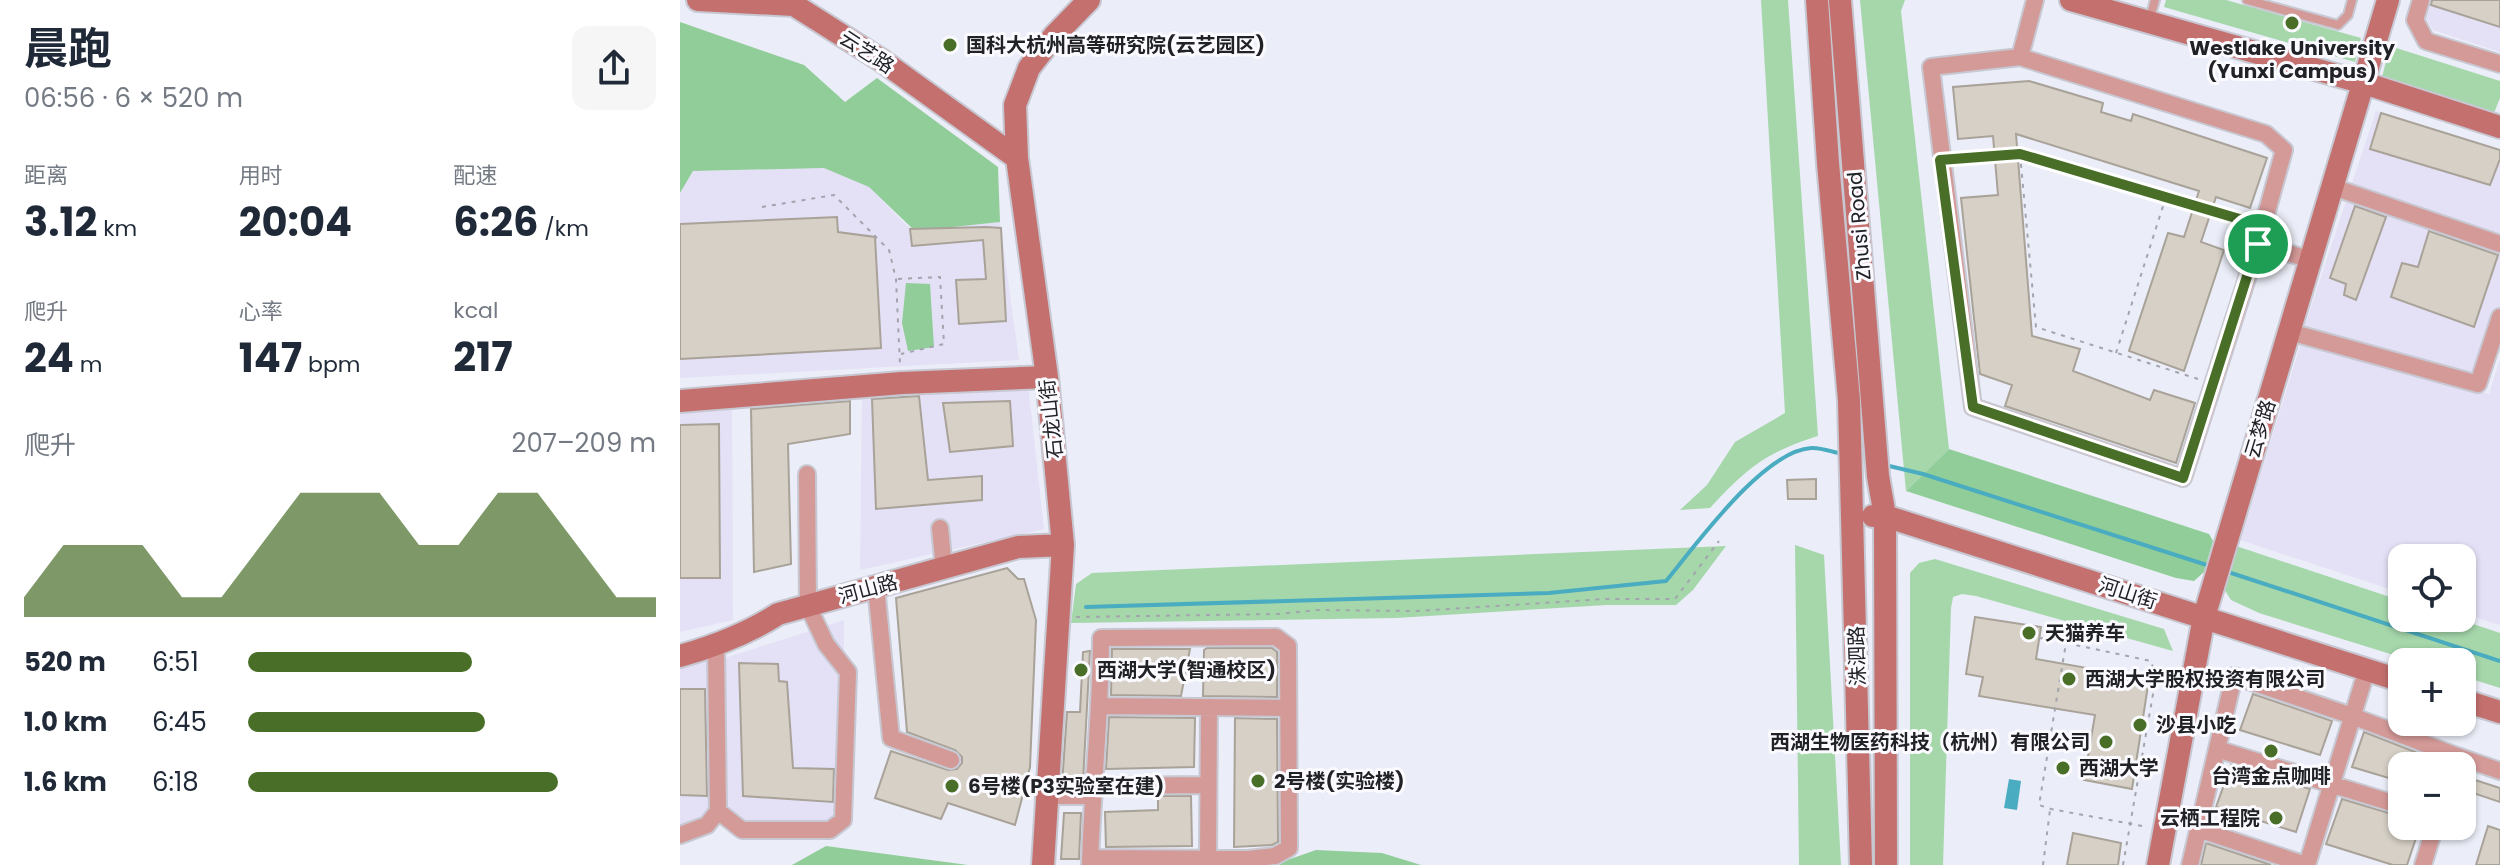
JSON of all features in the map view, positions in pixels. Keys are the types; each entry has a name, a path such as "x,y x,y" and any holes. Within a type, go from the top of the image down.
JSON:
{"street":[{"name":"云艺路","path":"698,0 794,5 881,60 1017,158"},
{"name":"石龙山街","path":"1043,865 1063,545 1047,377 1017,158 1015,105 1029,68 1054,36 1089,0"},
{"name":"Zhusi Road","path":"1817,0 1849,400 1851,463"},
{"name":"Zhusi Road","path":"1840,0 1878,451"},
{"path":"2020,57 2035,0"},
{"path":"2071,0 2152,11 2500,127"},
{"name":"云梦路","path":"2158,865 2204,617 2388,0"},
{"path":"2421,0 2415,20 2426,41 2500,64"},
{"path":"2020,57 2266,134 2284,150 2258,244 2183,478 1973,407 1940,160 1931,67 2020,57"},
{"path":"2333,187 2500,244"},
{"path":"2258,244 2311,260"},
{"path":"2290,332 2478,384 2500,317"},
{"path":"680,401 902,383 1047,377"},
{"name":"洙泗路","path":"1878,451 1878,476 1885,516 1886,865"},
{"name":"洙泗路","path":"1851,463 1861,865"},
{"path":"718,811 742,830 830,830 843,820 848,672 826,644 808,606 807,474"},
{"name":"河山街","path":"1852,516 1885,516 2388,676"},
{"path":"940,528 944,568"},
{"name":"河山路","path":"680,656 716,646 778,614 1018,547 1063,545"},
{"path":"876,587 891,738 951,760"},
{"path":"1276,637 1288,646 1289,848 1275,856 1248,862 1208,859 1090,862 1092,791 1101,706 1101,638 1276,637"},
{"path":"680,835 707,825 718,811 716,646"},
{"path":"2198,829 2306,865 2367,669"},
{"path":"2190,865 2234,676 2352,716 2434,752"},
{"path":"2476,704 2500,712"},
{"path":"1101,706 1288,708"},
{"path":"1208,859 1209,707"},
{"path":"2217,749 2388,802"},
{"path":"2476,766 2500,771"},
{"path":"1048,796 1208,785"},
{"path":"2423,865 2431,840"}],"lane":[{"path":"2247,0 2338,25 2348,15 2352,0"}],"path":[{"path":"2020,154 2036,327 2214,384"},
{"path":"1940,160 2020,154 2263,226"},
{"path":"762,207 834,195 889,250 896,279 902,383"},
{"path":"2116,353 2165,198"},
{"path":"896,279 940,277 944,344 899,355"},
{"path":"1059,617 1278,614 1317,610 1417,611 1605,599 1675,599 1719,541"},
{"path":"2039,638 2151,661 2155,669 2123,865"},
{"path":"2066,643 2039,805 2165,831"},
{"path":"2043,865 2051,809"}],"shaded area":[{"path":"2428,0 2500,0 2500,52 2433,30 2424,15"},
{"path":"2376,111 2500,150 2500,317 2478,384 2304,328"},
{"path":"824,168 869,187 910,229 1000,222 1019,360 680,378 680,193 693,171"},
{"path":"2302,340 2489,394 2500,359 2500,625 2476,617 2476,544 2388,544 2388,588 2240,540"},
{"path":"1028,384 1044,529 860,570 862,392"},
{"path":"732,409 733,620 680,632 680,412"},
{"path":"844,620 843,832 745,836 722,825 722,659"},
{"path":"717,657 713,834 680,838 680,669"}],"green space":[{"path":"1761,0 1788,0 1818,436 1758,463 1710,508 1680,510 1707,485 1735,442 1785,413"},
{"path":"1860,0 1905,0 1901,11 1949,449 1906,491"},
{"path":"2166,0 2226,0 2361,38 2355,62 2164,7"},
{"path":"680,22 804,65 845,102 877,78 998,167 1000,222 915,231 869,187 824,168 693,171 680,193"},
{"path":"2390,46 2500,81 2500,98 2494,113 2382,77"},
{"path":"906,283 930,284 934,347 908,351 902,323"},
{"path":"1949,449 2209,534 2213,541 2204,572 2194,581 2176,578 1906,491"},
{"path":"1795,545 1824,555 1841,865 1799,865"},
{"path":"1726,546 1693,590 1676,605 1607,605 1396,618 1071,623 1076,584 1092,573"},
{"path":"2236,546 2388,596 2388,632 2476,632 2476,625 2500,633 2500,688 2476,680 2476,648 2388,648 2388,653 2259,613 2231,600 2224,589"},
{"path":"1935,559 2164,629 2173,651 1976,596 1962,594 1953,597 1943,865 1910,865 1910,573 1919,563"},
{"path":"826,846 968,865 792,865"},
{"path":"1316,850 1382,853 1421,865 1273,865"}],"water":[{"path":"2009,779 2021,781 2017,810 2004,808"}],"building":[{"path":"2432,0 2500,0 2500,27 2431,5"},
{"path":"2029,81 2103,103 2101,112 2131,121 2133,114 2267,158 2250,208 2216,197 2201,242 2224,250 2184,371 2129,351 2168,233 2184,237 2199,191 2016,134 2032,336 2080,349 2073,371 2150,400 2154,390 2195,403 2176,463 2005,406 2012,385 1980,374 1961,198 1998,195 1993,136 1958,139 1953,87"},
{"path":"2381,113 2500,150 2500,159 2490,185 2370,149"},
{"path":"2355,206 2386,217 2356,300 2344,295 2346,284 2330,278"},
{"path":"837,217 838,232 875,237 881,348 680,359 680,224"},
{"path":"1001,228 1006,321 959,324 956,280 986,279 983,240 912,246 910,229"},
{"path":"2429,231 2498,255 2474,327 2391,297 2402,263 2418,267"},
{"path":"919,396 928,480 982,476 982,500 876,509 872,399"},
{"path":"850,401 850,434 788,444 791,564 754,572 751,409"},
{"path":"1010,401 1013,446 950,452 943,403"},
{"path":"719,424 720,578 680,578 680,425"},
{"path":"1816,479 1816,499 1788,499 1787,480"},
{"path":"1007,568 1018,579 1024,579 1036,620 1030,767 1015,825 948,803 941,819 875,798 891,751 948,770 957,769 962,763 962,757 955,750 907,732 896,598"},
{"path":"1975,617 2041,627 2036,659 2149,679 2132,789 2084,780 2095,715 1979,696 1983,677 1966,674"},
{"path":"1272,648 1277,652 1277,697 1203,696 1204,650"},
{"path":"1112,649 1190,649 1181,696 1111,695"},
{"path":"1090,651 1083,781 1082,785 1062,785 1067,712 1080,712 1083,652"},
{"path":"739,663 778,664 779,681 787,682 793,768 834,769 833,802 743,796"},
{"path":"680,689 705,689 707,796 680,795"},
{"path":"2253,694 2332,721 2320,755 2240,730"},
{"path":"1109,717 1195,718 1194,767 1106,769"},
{"name":"2号楼(实验楼)","path":"1235,718 1277,719 1278,842 1272,845 1234,847"},
{"path":"2364,732 2415,752 2388,752 2388,778 2352,767"},
{"path":"2231,765 2310,789 2296,832 2216,807"},
{"path":"2476,780 2500,788 2500,802 2476,794"},
{"path":"1158,796 1191,796 1192,846 1106,847 1105,812 1158,810"},
{"path":"2342,799 2388,813 2388,840 2415,840 2407,865 2393,865 2326,844"},
{"path":"1064,813 1081,813 1079,859 1061,859"},
{"path":"2488,826 2500,830 2500,865 2476,865"},
{"path":"2073,833 2121,843 2118,865 2067,865"},
{"path":"2206,843 2271,865 2201,865"}],"waterway":[{"path":"1086,607 1549,593 1666,581 1732,502 1772,465 1792,453 1811,448 1842,454"},
{"path":"1885,465 1923,474 2213,567"},
{"path":"2225,571 2500,661"}],"place":[{"name":"Westlake University (Yunxi Campus)","path":"2292,23"},
{"name":"国科大杭州高等研究院(云艺园区)","path":"950,45"},
{"name":"天猫养车","path":"2029,633"},
{"name":"西湖大学(智通校区)","path":"1081,670"},
{"name":"西湖大学股权投资有限公司","path":"2069,679"},
{"name":"沙县小吃","path":"2140,725"},
{"name":"西湖生物医药科技（杭州）有限公司","path":"2106,742"},
{"name":"台湾金点咖啡","path":"2271,751"},
{"name":"西湖大学","path":"2063,768"},
{"name":"2号楼(实验楼)","path":"1258,781"},
{"name":"6号楼(P3实验室在建)","path":"952,786"},
{"name":"云栖工程院","path":"2276,818"}],"route":[{"path":"2020,154 2263,226 2258,244 2183,478 1973,407 1940,160 2020,154"}]}
